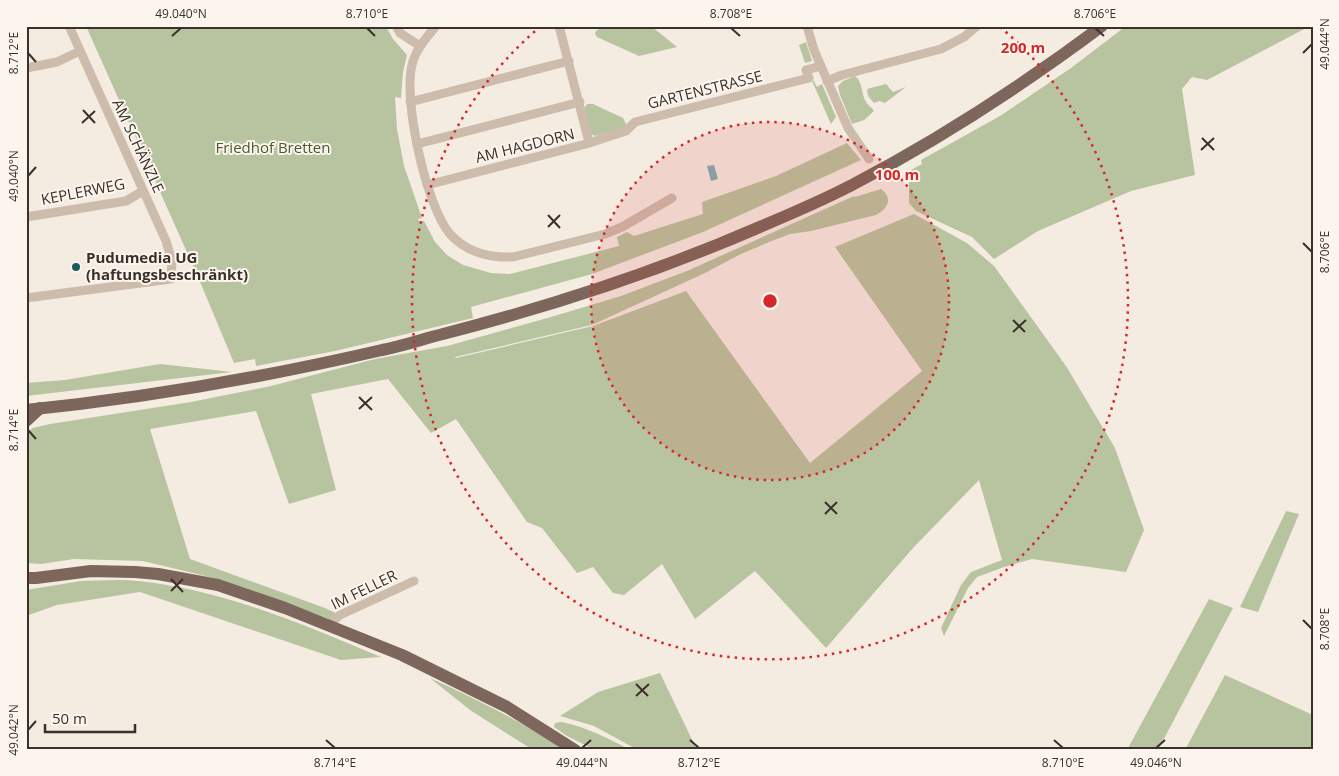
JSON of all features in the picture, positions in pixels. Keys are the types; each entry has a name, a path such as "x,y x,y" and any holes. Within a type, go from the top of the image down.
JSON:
{"main road":[{"path":"26,410 198,387 384,350 489,323 602,288 717,246 851,185 904,157 974,115 1057,60 1102,26"},
{"path":"26,421 40,408"},
{"path":"29,578 91,571 158,574 218,585 263,600 402,655 507,707 575,750"}],"street":[{"name":"AM SCHÄNZLE","path":"26,298 171,279 172,262 166,241 69,26"},
{"path":"396,26 400,33 420,46"},
{"path":"436,26 420,46 412,63 409,79 410,102 417,144 427,185 439,217 450,234 475,251 486,255 513,257 605,234 622,227 672,198"},
{"name":"AM HAGDORN","path":"427,185 589,142 559,26"},
{"path":"807,26 827,81 848,128 869,159"},
{"path":"827,81 842,75 941,49 964,37 978,26"},
{"path":"26,68 57,62 80,50"},
{"path":"410,102 569,61"},
{"name":"GARTENSTRASSE","path":"589,142 626,131 635,122 809,78 806,70 821,66"},
{"name":"AM HAGDORN","path":"417,144 580,102"},
{"name":"KEPLERWEG","path":"26,217 126,201 143,191"},
{"name":"IM FELLER","path":"328,625 340,615 414,581"}],"green space":[{"name":"Friedhof Bretten","path":"86,26 386,26 393,39 407,55 403,72 401,98 395,97 397,129 404,166 422,218 418,219 419,221 424,221 435,242 447,255 463,265 491,273 510,274 619,246 617,237 627,232 634,236 703,214 702,202 776,176 847,143 861,160 703,232 592,274 471,307 473,318 335,351 256,366 255,359 234,363 198,277"},
{"path":"604,26 651,26 677,47 639,56 597,37 596,31"},
{"path":"1126,26 1310,26 1207,80 1192,77 1182,89 1195,175 1131,191 1038,231 994,259 972,237 916,211 909,203 909,171 922,164 921,160 1000,116 1071,68"},
{"path":"806,42 812,61 805,63 799,45"},
{"path":"855,76 859,81 866,102 874,111 864,120 852,124 838,86 843,81"},
{"path":"812,81 817,87 822,84 836,117 831,124"},
{"path":"886,84 893,92 906,87 885,103 879,101 874,103 868,96 867,89"},
{"path":"587,104 593,104 623,118 626,124 623,129 595,136 591,134 584,109"},
{"path":"881,189 887,196 888,203 876,215 811,231 790,234 769,242 592,325 455,357 593,326 686,291 810,463 922,371 835,247 914,214 967,243 994,266 1066,366 1115,448 1144,530 1126,572 1032,559 1004,567 977,577 968,588 944,636 941,628 961,585 971,572 1002,560 979,480 913,548 826,648 755,571 695,619 662,564 624,595 613,593 593,567 577,573 542,528 527,522 456,419 431,433 388,379 311,394 336,490 289,504 256,411 150,429 190,559 340,615 332,620 222,580 143,561 74,559 41,564 26,563 26,433 33,428 191,402 271,386 375,359 447,346 551,317 621,296 687,271 854,196"},
{"path":"160,364 232,372 26,396 26,383 65,380"},
{"path":"1286,511 1299,514 1258,612 1240,607"},
{"path":"81,581 138,581 170,585 201,592 262,610 322,632 381,657 341,660 140,592 57,605 26,616 26,590"},
{"path":"1209,599 1233,608 1158,750 1127,750"},
{"path":"660,673 697,750 638,750 594,726 560,716 598,692"},
{"path":"1225,675 1313,715 1313,750 1185,750"},
{"path":"430,678 498,711 564,750 533,750 470,710"},
{"path":"562,722 597,733 630,750 595,750 554,727 555,723"}],"water":[{"path":"714,165 718,179 711,181 707,166"}],"place":[{"name":"Pudumedia UG (haftungsbeschränkt)","path":"76,267"}]}
